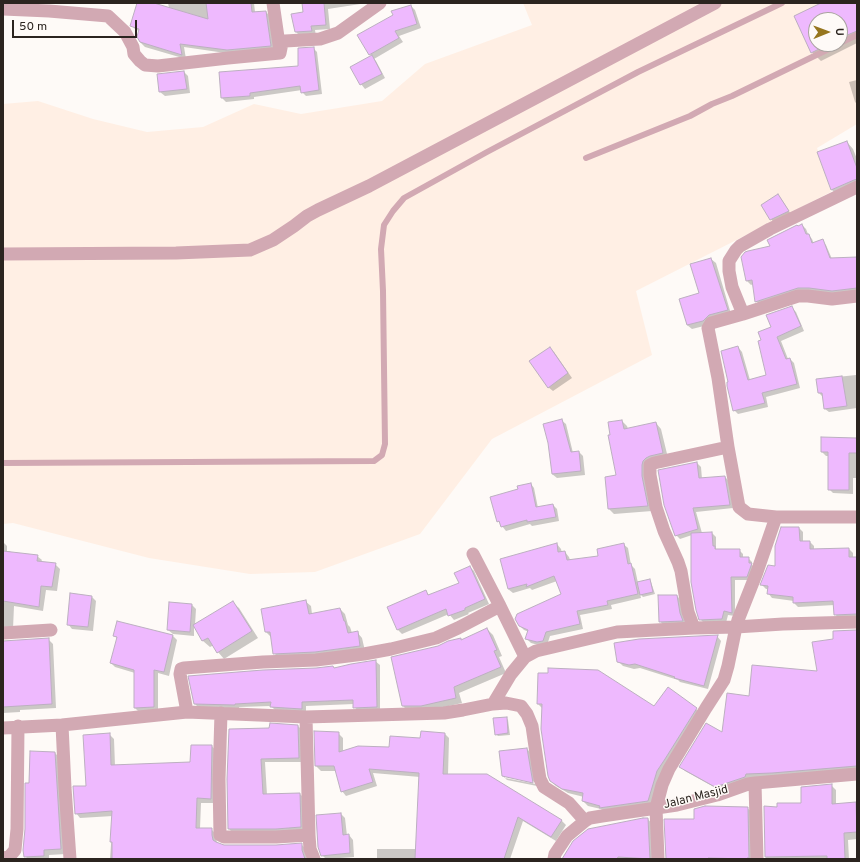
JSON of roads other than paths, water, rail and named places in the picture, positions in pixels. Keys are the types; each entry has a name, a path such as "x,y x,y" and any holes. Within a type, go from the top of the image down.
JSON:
{"street":[{"path":"273,3 280,53"},
{"path":"280,53 282,43 286,41 320,39 338,33 380,3"},
{"path":"3,254 176,253 250,250 273,240 313,214 370,186 715,3"},
{"path":"3,9 108,16 125,32 133,47 134,54 145,65 158,66 280,53"},
{"path":"743,314 732,287 729,272 729,261 736,250 740,246 770,229 857,187"},
{"path":"857,296 832,299 798,296 711,323 708,328 718,378 728,447 739,507 748,514 776,517 857,517"},
{"path":"694,628 688,612 681,571 664,532 656,508 650,475 650,465 728,447"},
{"path":"658,859 656,808 662,785 669,769 724,680 736,628 776,517"},
{"path":"473,554 525,657"},
{"path":"188,712 184,701 180,674 181,669 249,663 316,660 384,651 436,638 500,606"},
{"path":"493,704 511,674 525,657 536,651 617,632 857,622"},
{"path":"3,632 51,630"},
{"path":"3,728 18,726 62,725 188,712 306,717 444,713 506,703 521,706 527,714 532,726 540,779 544,787 569,803 585,820"},
{"path":"221,713 219,779 220,835 224,837 276,837 309,835"},
{"path":"306,717 309,835 310,849 314,859"},
{"path":"62,725 70,859"},
{"path":"3,858 9,857 15,850 17,829 18,726"},
{"name":"Jalan Masjid","path":"554,859 555,854 567,836 585,820 677,804 717,795 748,784 857,774"},
{"path":"755,783 757,859"}],"lane":[{"path":"3,463 374,461 382,455 385,444 381,249 384,225 404,198 638,72 782,3"},
{"path":"848,40 857,35"},
{"path":"586,158 690,116 712,104 732,96 823,52"}]}
